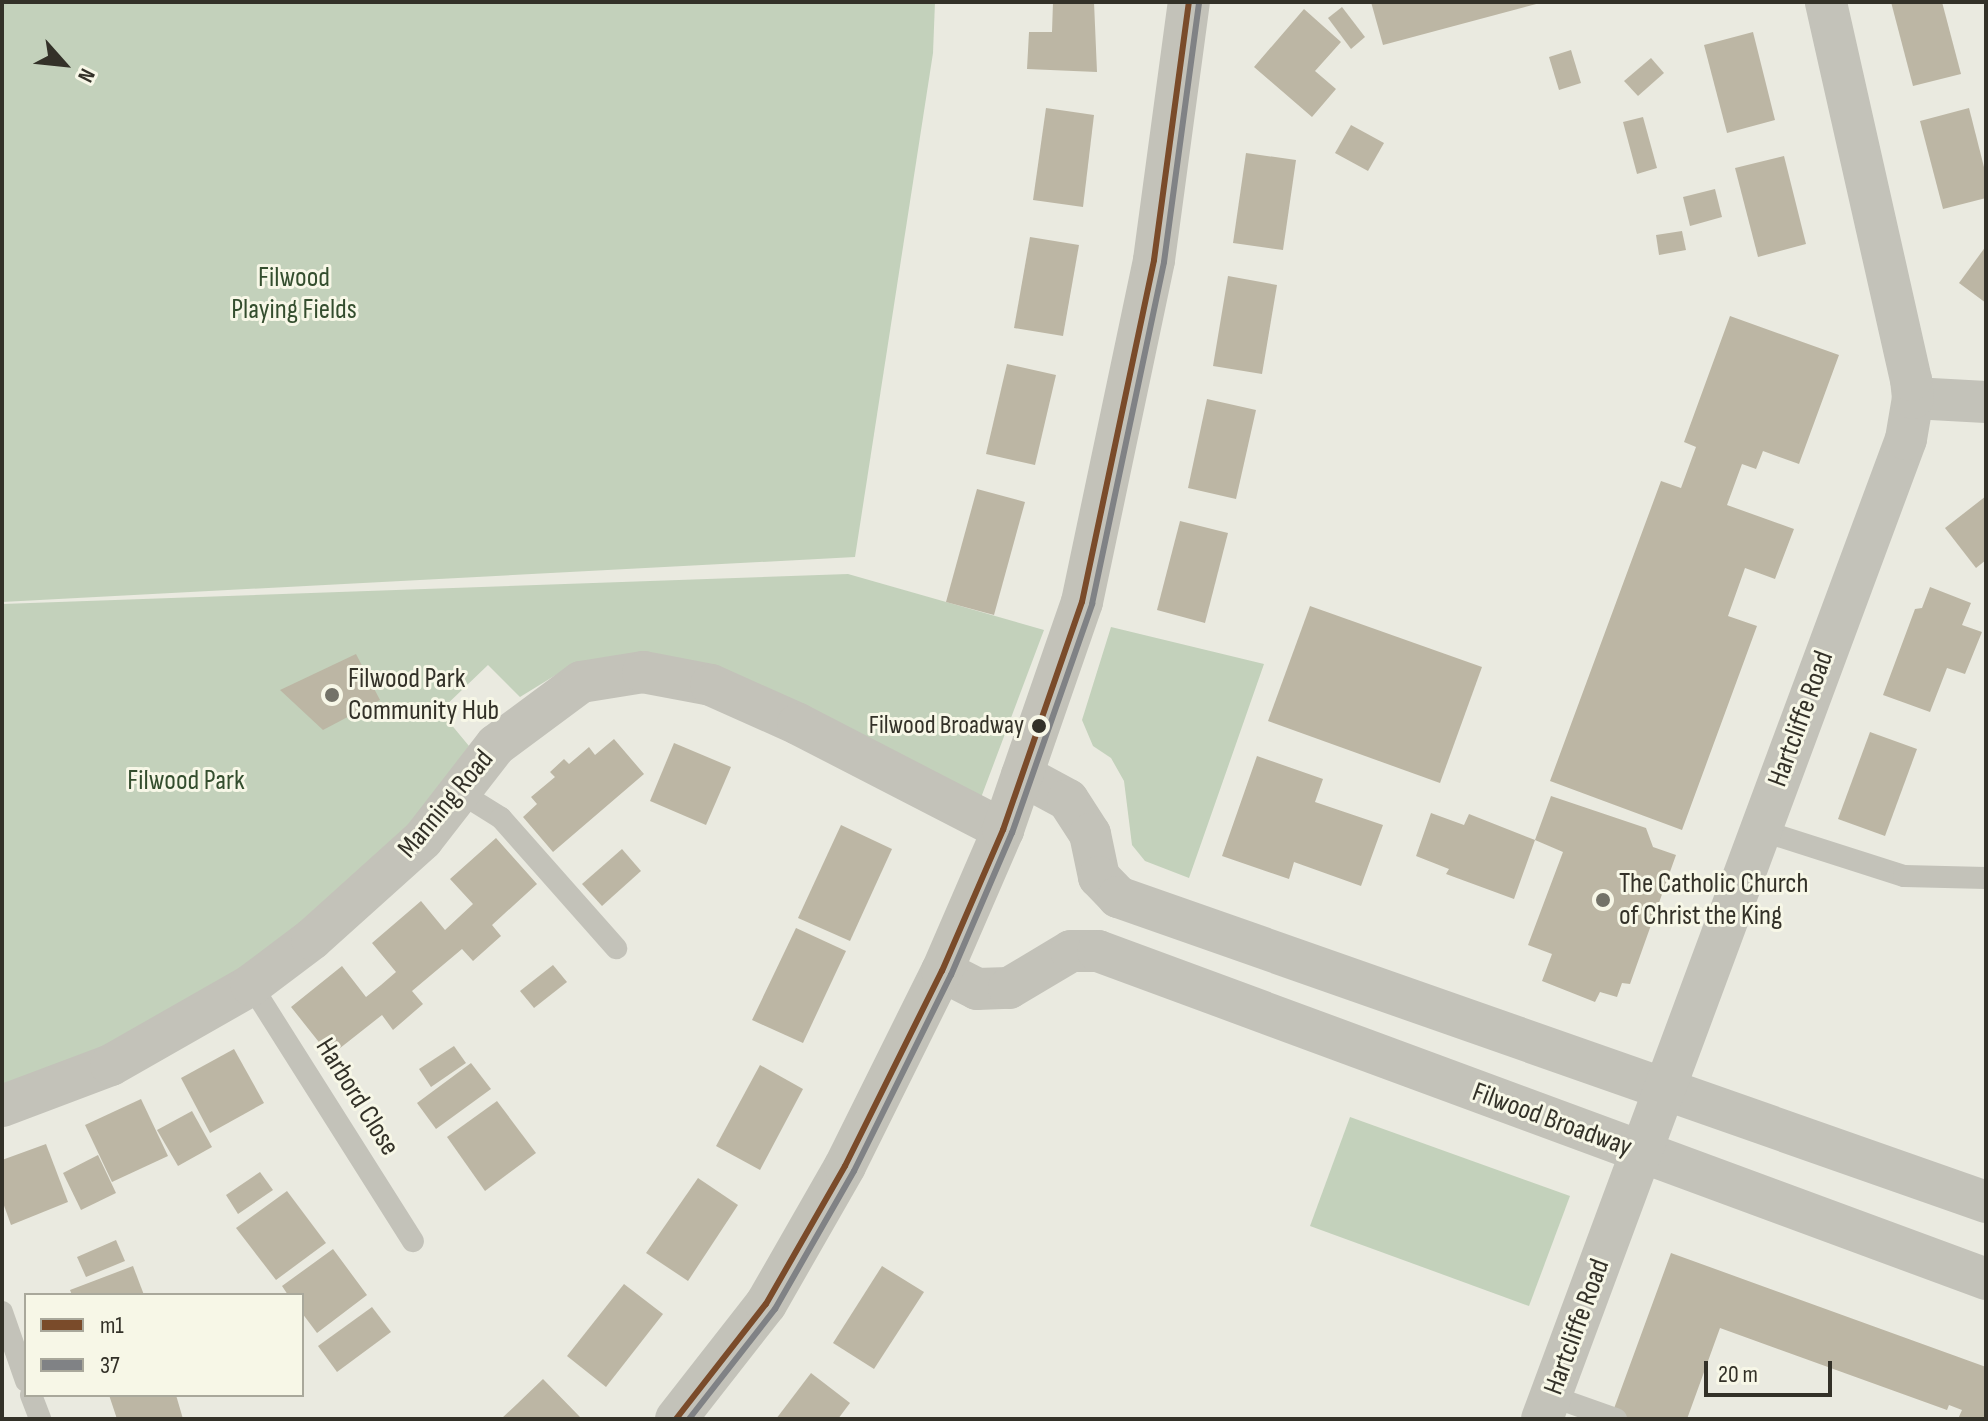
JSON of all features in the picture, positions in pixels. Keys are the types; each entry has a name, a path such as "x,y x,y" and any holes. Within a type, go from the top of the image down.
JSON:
{"street":[{"path":"676,1419 766,1304 845,1166 942,971 1003,830 1082,602 1124,410 1177,115 1189,2"},
{"name":"Hartcliffe Road","path":"1547,1407 1906,439 1913,398 1826,2"},
{"path":"1913,398 1986,402"},
{"name":"Manning Road","path":"2,1106 111,1065 251,985 423,839 496,745 530,715 581,682 643,672 711,685 1003,830"},
{"path":"1022,775 1068,800 1090,834 1099,877 1118,897 1986,1202"},
{"name":"Filwood Broadway","path":"942,971 977,989 1009,988 1071,951 1098,951 1986,1279"}],"lane":[{"path":"461,793 501,818 616,948"},
{"path":"1760,830 1904,876 1986,878"},
{"name":"Harbord Close","path":"251,985 413,1241"},
{"path":"2,1312 24,1375"},
{"path":"32,1397 40,1419"},
{"path":"1547,1407 1616,1419"}],"green space":[{"name":"Filwood Playing Fields","path":"2,2 935,2 933,53 855,557 2,602"},
{"name":"Filwood Park","path":"848,574 1044,630 979,803 714,665 647,653 572,665 520,697 488,665 440,711 469,746 416,820 343,891 235,974 103,1048 2,1091 2,604"},
{"path":"1111,627 1264,664 1189,878 1145,861 1132,845 1124,781 1111,758 1093,746 1082,720"},
{"path":"1350,1117 1570,1196 1529,1306 1310,1226"}],"building":[{"path":"1053,2 1094,2 1097,72 1027,69 1029,32 1052,32"},
{"path":"1371,2 1540,2 1540,3 1383,45"},
{"path":"1891,2 1942,2 1961,74 1913,86"},
{"path":"1342,7 1365,37 1351,49 1328,18"},
{"path":"1304,9 1341,42 1315,71 1336,89 1312,117 1254,67"},
{"path":"1753,32 1775,120 1727,133 1704,45"},
{"path":"1571,50 1581,83 1559,90 1549,57"},
{"path":"1651,58 1664,73 1638,96 1624,81"},
{"path":"1046,108 1094,115 1083,207 1033,200"},
{"path":"1969,108 1986,175 1986,198 1943,209 1920,121"},
{"path":"1643,117 1657,168 1637,174 1623,122"},
{"path":"1351,125 1384,143 1368,171 1335,153"},
{"path":"1246,153 1296,160 1283,250 1233,243"},
{"path":"1784,156 1806,244 1758,257 1735,168"},
{"path":"1715,189 1722,217 1690,226 1683,197"},
{"path":"1682,231 1686,250 1659,255 1656,235"},
{"path":"1030,237 1079,245 1063,336 1014,328"},
{"path":"1986,246 1986,303 1959,283"},
{"path":"1228,276 1277,285 1262,374 1213,366"},
{"path":"1730,316 1839,355 1799,464 1763,451 1756,469 1742,464 1727,505 1794,529 1775,579 1745,568 1728,616 1757,626 1682,830 1550,781 1661,481 1681,488 1696,447 1684,442"},
{"path":"1007,364 1056,375 1035,465 986,454"},
{"path":"1207,399 1256,410 1236,499 1188,488"},
{"path":"977,489 1025,502 994,615 946,602"},
{"path":"1986,496 1986,560 1976,568 1945,528"},
{"path":"1180,521 1228,533 1205,623 1157,610"},
{"path":"1930,587 1971,603 1962,625 1982,632 1965,674 1947,668 1930,712 1883,695 1915,609 1922,608"},
{"path":"1310,606 1482,667 1440,783 1268,721"},
{"name":"Filwood Park Community Hub","path":"356,654 380,700 323,730 280,690"},
{"path":"1870,732 1917,749 1885,836 1838,819"},
{"path":"614,739 644,774 553,852 523,817 537,804 531,797 555,777 550,772 564,759 569,764 589,747 595,755"},
{"path":"674,743 731,767 706,825 650,801"},
{"path":"1257,756 1323,779 1315,802 1383,825 1361,886 1294,862 1289,879 1222,856"},
{"name":"The Catholic Church of Christ the King","path":"1551,796 1646,828 1653,847 1676,855 1630,984 1622,983 1617,997 1600,992 1595,1002 1542,981 1552,954 1528,945 1563,852 1535,840"},
{"path":"1431,813 1464,825 1469,814 1535,840 1514,899 1446,874 1449,869 1416,856"},
{"path":"841,825 892,849 850,941 798,918"},
{"path":"496,838 537,884 492,925 501,936 473,961 462,949 412,991 423,1004 393,1030 382,1015 330,1056 291,1007 342,966 366,997 381,985 396,972 372,943 421,901 445,930 473,904 450,879"},
{"path":"622,849 641,871 602,906 582,884"},
{"path":"796,928 846,951 803,1043 752,1020"},
{"path":"553,965 567,982 534,1008 520,991"},
{"path":"454,1046 466,1063 431,1087 419,1069"},
{"path":"234,1049 264,1103 210,1133 181,1078"},
{"path":"471,1063 491,1089 436,1129 417,1103"},
{"path":"760,1065 803,1089 760,1170 716,1146"},
{"path":"141,1099 168,1156 112,1182 85,1125"},
{"path":"497,1101 536,1153 485,1191 447,1137"},
{"path":"192,1111 212,1147 178,1166 157,1130"},
{"path":"46,1144 68,1202 11,1225 2,1200 2,1160"},
{"path":"98,1155 116,1193 81,1210 63,1173"},
{"path":"260,1172 273,1190 238,1214 226,1195"},
{"path":"698,1178 738,1205 688,1281 646,1253"},
{"path":"287,1191 326,1243 276,1280 236,1228"},
{"path":"116,1240 125,1261 86,1277 77,1257"},
{"path":"333,1249 367,1295 317,1333 304,1316 304,1293 287,1293 282,1286"},
{"path":"1671,1253 1986,1367 1986,1419 1958,1419 1962,1410 1949,1405 1947,1410 1720,1328 1687,1419 1626,1419 1612,1414"},
{"path":"133,1266 143,1293 71,1293 70,1290"},
{"path":"882,1266 924,1292 874,1369 833,1343"},
{"path":"624,1284 663,1314 606,1387 567,1356"},
{"path":"372,1307 391,1332 337,1372 318,1346"},
{"path":"811,1373 850,1403 838,1419 776,1419"},
{"path":"543,1379 580,1417 501,1419 517,1404"},
{"path":"110,1397 177,1397 183,1419 117,1419"}],"transit line":[{"name":"m1","path":"676,1419 766,1304 845,1166 942,971 1003,830 1082,602 1154,260 1189,2"},
{"name":"37","path":"689,1419 775,1309 854,1171 951,975 1012,833 1092,604 1164,262 1199,3"}],"place":[{"name":"Filwood Park Community Hub","path":"332,695"},
{"name":"Filwood Broadway","path":"1039,726"},
{"name":"The Catholic Church of Christ the King","path":"1603,900"}]}
